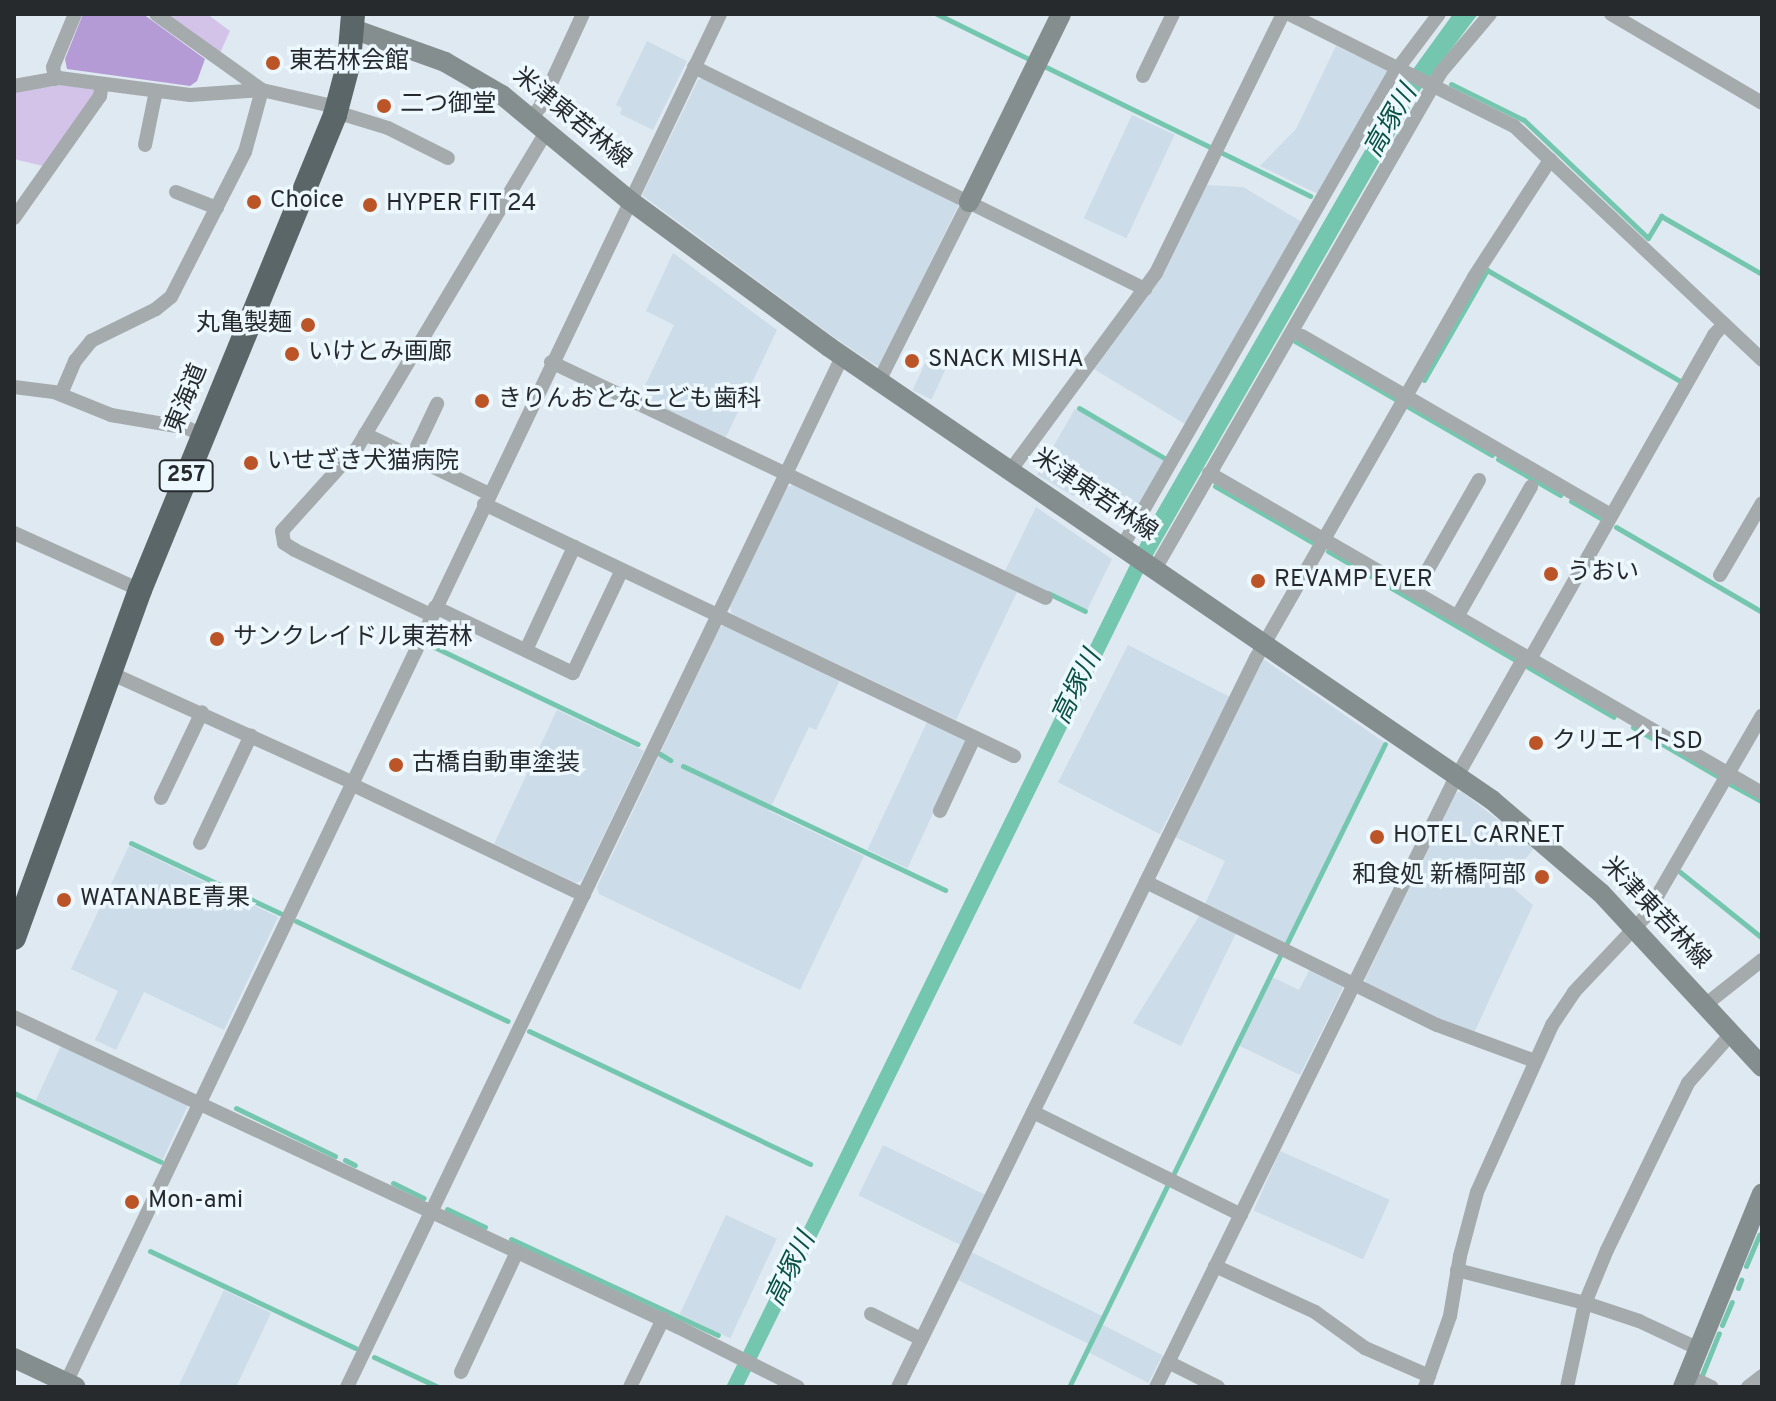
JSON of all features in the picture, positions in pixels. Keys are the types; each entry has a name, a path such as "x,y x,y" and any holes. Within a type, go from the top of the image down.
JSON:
{"highway":[{"name":"東海道","path":"15,931 140,590 336,110 353,21"}],"main road":[{"path":"969,202 1061,14"},
{"name":"米津東若林線","path":"353,21 452,66 495,90 629,200 842,357 1458,775 1546,843 1635,928 1762,1067"},
{"path":"1686,1382 1762,1193"},
{"path":"14,1358 69,1386"}],"street":[{"path":"55,79 53,67 75,14"},
{"path":"156,14 262,90"},
{"path":"583,14 540,107 540,124 365,434 282,531 284,543 573,673 622,570"},
{"path":"69,1386 200,1102 551,362 720,14"},
{"path":"1143,76 1173,14"},
{"path":"1010,471 1156,273 1283,14"},
{"path":"1289,14 1514,126 1762,360"},
{"path":"1125,549 1400,69 1439,14"},
{"path":"1154,568 1432,86 1458,48 1490,14"},
{"path":"1611,14 1762,103"},
{"path":"694,67 1145,289"},
{"path":"14,86 55,79 190,95 262,90 388,128 448,158"},
{"path":"14,218 100,96 102,84"},
{"path":"61,394 75,361 91,341 156,309 171,297 245,152 262,90"},
{"path":"145,145 156,91"},
{"path":"898,1387 1264,643 1474,277 1550,160"},
{"path":"176,192 217,208"},
{"path":"879,381 969,202"},
{"path":"1156,1387 1458,775 1714,335 1724,324"},
{"path":"1302,336 1611,515"},
{"path":"347,1387 842,357"},
{"path":"551,362 1046,598"},
{"path":"14,387 61,394 111,415 187,428 203,435"},
{"path":"412,457 437,404"},
{"path":"365,434 574,547 1014,756"},
{"path":"1209,473 1762,793"},
{"path":"1415,592 1479,480"},
{"path":"1457,617 1531,487"},
{"path":"1720,575 1762,503"},
{"path":"14,533 140,590"},
{"path":"526,650 574,547"},
{"path":"108,672 202,712 584,895"},
{"path":"161,798 202,712"},
{"path":"1215,1266 1315,1312 1365,1348 1427,1381 1450,1316 1457,1270 1477,1192 1535,1061 1566,1002 1645,917 1762,715"},
{"path":"200,843 251,735"},
{"path":"940,811 974,738"},
{"path":"1146,882 1437,1025 1535,1061"},
{"path":"1705,1005 1762,960"},
{"path":"14,1017 663,1319 798,1387"},
{"path":"1567,1387 1585,1303 1607,1250 1688,1083 1731,1034"},
{"path":"1033,1112 1241,1215"},
{"path":"461,1372 517,1252"},
{"path":"1457,1270 1585,1303 1639,1321 1699,1349"},
{"path":"871,1314 921,1339"},
{"path":"630,1387 663,1319"},
{"path":"1168,1362 1218,1387"},
{"path":"1748,1387 1762,1376"},
{"path":"1686,1382 1712,1387"}],"shaded area":[{"path":"83,14 143,14 205,59 197,81 190,86 67,69 65,59"},
{"path":"166,14 207,14 230,31 220,53"},
{"path":"647,41 687,61 653,130 620,114 622,108 616,105"},
{"path":"1336,46 1389,71 1318,194 1260,166 1296,129"},
{"path":"704,78 956,201 958,206 881,364 877,366 835,338 642,195 698,80"},
{"path":"60,85 95,89 97,94 47,167 14,159 14,92"},
{"path":"1132,115 1175,135 1126,238 1084,218"},
{"path":"1205,185 1243,187 1302,222 1185,424 1092,368"},
{"path":"673,253 777,330 725,439 639,398 674,325 646,311"},
{"path":"929,355 948,364 932,399 913,390"},
{"path":"1075,409 1165,461 1127,527 1037,475"},
{"path":"793,485 1017,592 956,720 732,614 730,606 786,488"},
{"path":"1036,507 1112,559 1087,610 1005,571"},
{"path":"727,624 841,678 816,730 809,727 769,811 864,856 800,990 599,894 597,887 720,627"},
{"path":"1128,645 1230,697 1160,834 1058,782"},
{"path":"1263,659 1384,742 1284,946 1204,906 1225,861 1175,837"},
{"path":"557,710 644,751 582,880 576,883 494,844"},
{"path":"928,720 968,739 907,868 868,850"},
{"path":"1461,791 1534,848 1507,883 1533,905 1474,1033 1439,1021 1366,985 1365,979 1456,793"},
{"path":"129,846 278,917 224,1030 144,992 116,1050 95,1040 118,991 71,969"},
{"path":"1201,913 1237,931 1181,1046 1133,1023"},
{"path":"1311,967 1345,984 1300,1075 1238,1045 1272,977 1299,990"},
{"path":"61,1046 188,1105 163,1160 36,1100"},
{"path":"883,1145 985,1195 961,1245 858,1195"},
{"path":"1280,1151 1390,1200 1363,1259 1254,1210"},
{"path":"726,1215 777,1239 730,1338 680,1315"},
{"path":"971,1252 1102,1316 1089,1344 957,1280"},
{"path":"224,1290 271,1313 236,1387 178,1387"},
{"path":"1101,1324 1162,1355 1148,1383 1087,1352"}],"water":[{"name":"高塚川","path":"1453,14 1478,14 1421,89 1143,573 743,1387 726,1387 1152,520 1406,79"}],"waterway":[{"path":"937,14 1029,59"},
{"path":"1046,67 1310,196"},
{"path":"1451,84 1524,120 1648,238 1661,216 1762,274"},
{"path":"1424,380 1487,270 1680,381"},
{"path":"1295,341 1395,399"},
{"path":"1407,406 1492,455"},
{"path":"1079,408 1166,459"},
{"path":"1498,459 1560,495"},
{"path":"1215,486 1312,542"},
{"path":"1571,501 1601,518"},
{"path":"1616,527 1762,612"},
{"path":"1328,551 1517,661"},
{"path":"1048,593 1085,611"},
{"path":"430,645 638,744"},
{"path":"1528,667 1614,717"},
{"path":"1633,727 1719,777"},
{"path":"1286,945 1385,744"},
{"path":"660,754 670,760"},
{"path":"683,766 945,890"},
{"path":"1730,784 1762,802"},
{"path":"131,843 280,913"},
{"path":"1680,872 1762,938"},
{"path":"296,921 508,1021"},
{"path":"1172,1177 1281,954"},
{"path":"529,1031 810,1164"},
{"path":"14,1093 161,1162"},
{"path":"236,1108 335,1156"},
{"path":"345,1160 355,1165"},
{"path":"393,1183 424,1198"},
{"path":"1069,1387 1168,1184"},
{"path":"447,1209 485,1227"},
{"path":"1746,1266 1759,1235"},
{"path":"511,1239 718,1335"},
{"path":"150,1251 355,1348"},
{"path":"1738,1288 1741,1280"},
{"path":"1722,1325 1732,1302"},
{"path":"1702,1375 1719,1333"},
{"path":"374,1357 438,1387"}],"place":[{"name":"東若林会館","path":"273,63"},
{"name":"二つ御堂","path":"384,106"},
{"name":"Choice","path":"254,202"},
{"name":"HYPER FIT 24","path":"370,205"},
{"name":"丸亀製麺","path":"308,325"},
{"name":"いけとみ画廊","path":"292,354"},
{"name":"SNACK MISHA","path":"912,361"},
{"name":"きりんおとなこども歯科","path":"482,401"},
{"name":"いせざき犬猫病院","path":"251,463"},
{"name":"うおい","path":"1551,574"},
{"name":"REVAMP EVER","path":"1258,581"},
{"name":"サンクレイドル東若林","path":"217,639"},
{"name":"クリエイトSD","path":"1536,743"},
{"name":"古橋自動車塗装","path":"396,765"},
{"name":"HOTEL CARNET","path":"1377,837"},
{"name":"和食処 新橋阿部","path":"1542,877"},
{"name":"WATANABE青果","path":"64,900"},
{"name":"Mon-ami","path":"132,1202"}]}
